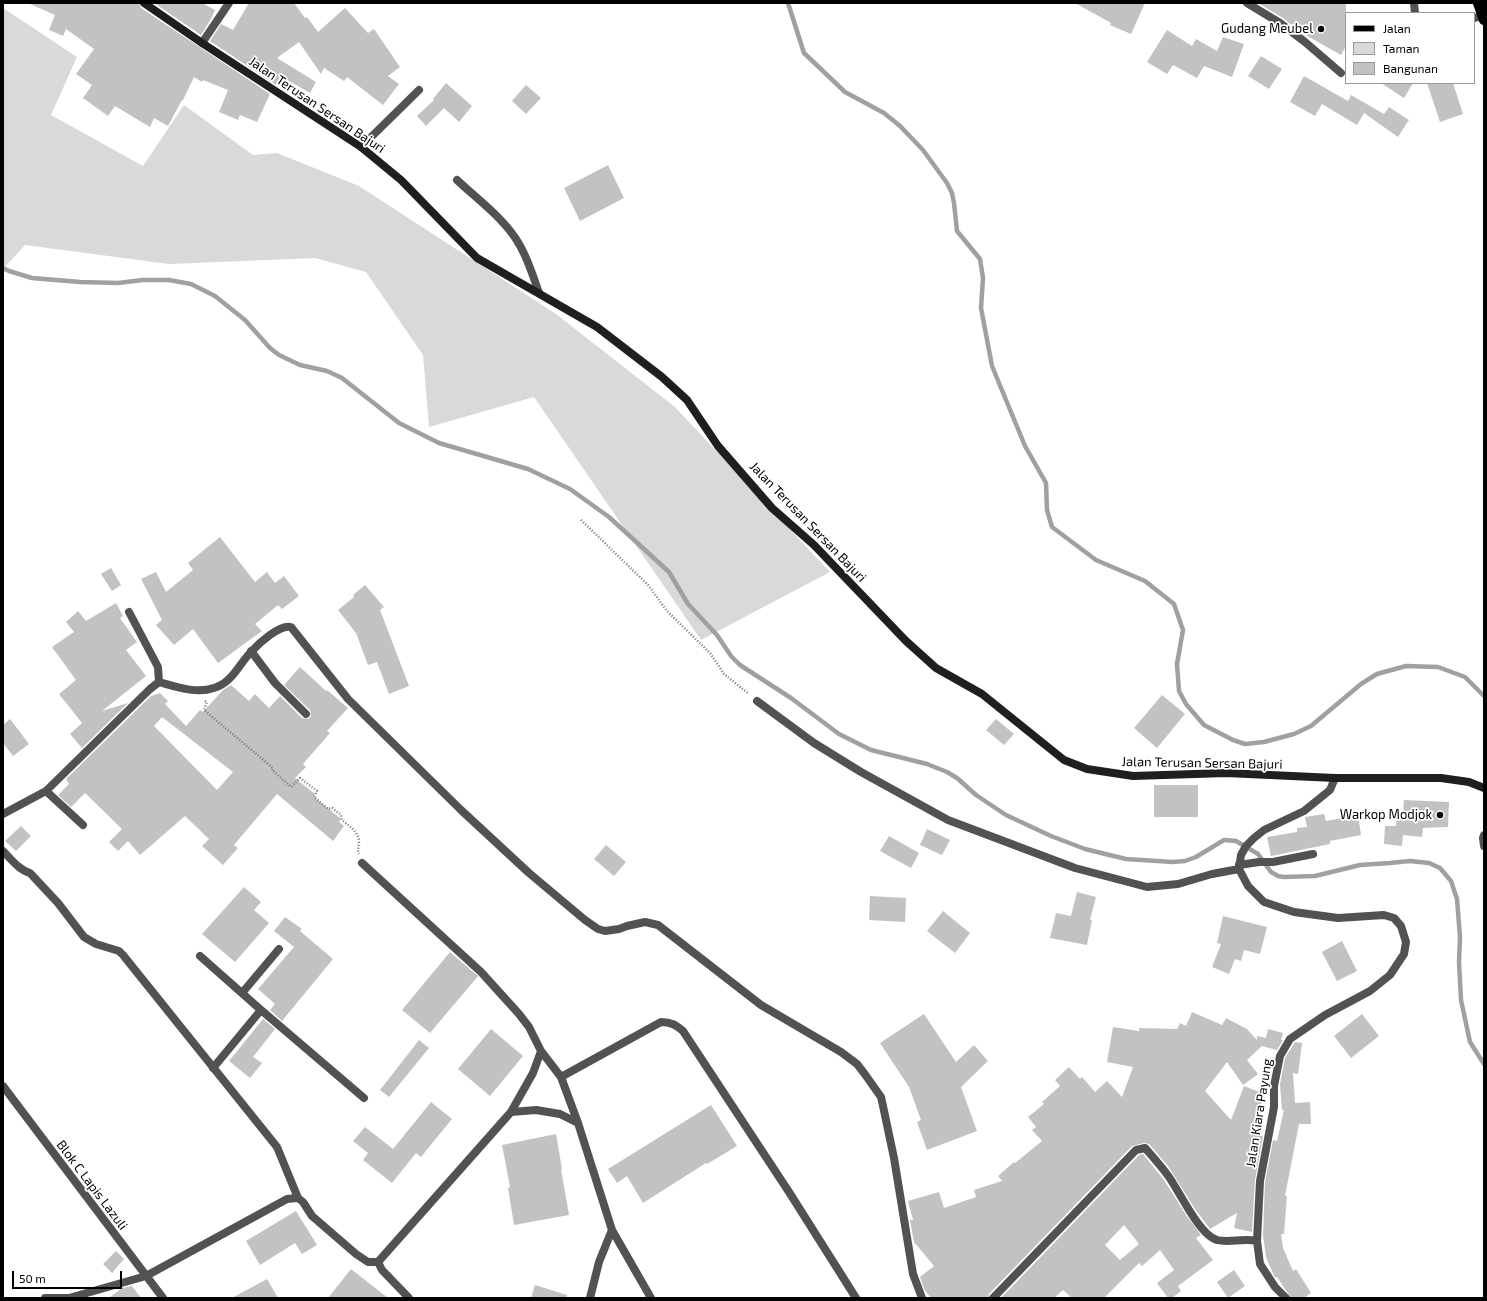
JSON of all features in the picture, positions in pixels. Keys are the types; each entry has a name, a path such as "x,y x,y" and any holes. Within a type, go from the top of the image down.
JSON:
{"main road":[{"name":"Jalan Terusan Sersan Bajuri","path":"144,3 202,43 361,147 401,180 477,258 597,326 662,377 687,400 718,446 772,508 814,545 906,641 936,668 982,694 1064,760 1087,769 1134,776 1226,773 1335,778 1441,778 1469,782 1484,788"},
{"path":"1478,3 1480,18"}],"street":[{"path":"202,43 229,3"},
{"path":"1247,3 1280,23 1341,73"},
{"path":"361,147 419,90"},
{"path":"457,180 507,227 522,250 539,293"},
{"path":"129,612 158,667 159,682"},
{"path":"159,682 194,690 215,688 224,684 233,676 251,651 277,630 287,626 291,627 348,699 523,868 585,920 598,929 605,930 619,930 627,926 644,922 658,925 761,1005 841,1052 857,1064 881,1097 894,1158 914,1274 922,1298"},
{"path":"251,651 275,683 306,714"},
{"path":"3,814 46,791 150,689 159,682"},
{"path":"757,701 814,743 861,772 948,820 1075,868 1147,887 1178,884 1258,862 1273,862 1312,854"},
{"path":"1239,867 1241,855 1254,838 1264,830 1304,811 1330,790 1335,778"},
{"path":"46,791 83,825"},
{"path":"1484,835 1482,838 1484,846"},
{"path":"3,851 15,864 26,872 30,872 58,903 84,938 96,944 119,951 277,1147 298,1198 303,1202 312,1216 356,1254 368,1262 378,1262 511,1112 533,1073 541,1051"},
{"path":"362,863 485,977 529,1027 541,1051 561,1077 578,1123 612,1230 651,1298"},
{"name":"Jalan Kiara Payung","path":"1239,867 1248,886 1264,902 1294,912 1338,918 1384,915 1394,918 1401,926 1406,942 1404,954 1390,974 1370,991 1325,1015 1290,1039 1280,1056 1274,1086 1274,1107 1260,1181 1257,1241 1260,1264 1275,1287 1286,1298"},
{"path":"242,993 280,949"},
{"path":"200,956 364,1098"},
{"path":"213,1068 261,1010"},
{"path":"561,1077 661,1022 675,1024 683,1031 789,1192 856,1298"},
{"name":"Blok C Lapis Lazuli","path":"3,1086 163,1298"},
{"path":"511,1112 536,1110 560,1114 578,1123"},
{"path":"993,1298 1115,1171 1136,1150 1140,1149 1145,1148 1168,1176 1202,1230 1217,1240 1250,1239 1257,1241"},
{"path":"45,1298 69,1298 146,1276 287,1199 298,1198"},
{"path":"590,1298 599,1262 612,1230"},
{"path":"378,1262 382,1270 410,1298"}],"path":[{"path":"581,520 648,586 667,611 710,653 724,674 757,701"},
{"path":"194,690 207,702 204,710 272,768 272,770 291,787 300,778 317,790 314,797 328,809 332,808 341,815 342,820 357,833 359,841 358,851 362,863"}],"green space":[{"path":"3,8 77,57 51,115 143,166 184,105 253,155 277,153 359,186 556,314 675,407 830,572 701,640 534,397 429,427 423,355 366,272 315,258 169,264 25,245 3,269"}],"building":[{"path":"28,3 139,3 141,8 270,94 257,122 240,115 238,120 219,112 228,90 203,80 202,82 194,77 168,126 154,118 150,127 115,106 108,116 83,98 92,85 76,74 94,49 66,29 63,36 49,30 55,15"},
{"path":"154,3 202,3 215,10 201,35"},
{"path":"249,3 294,3 318,32 345,8 368,33 374,29 400,67 388,76 399,84 383,105 347,77 344,81 324,68 321,74 299,42 277,58 316,82 310,93 284,78 283,80 280,78 276,85 210,41 221,24 233,30"},
{"path":"1075,3 1145,3 1131,34 1110,25 1111,23"},
{"name":"Gudang Meubel","path":"1258,3 1346,3 1345,48 1341,55 1300,32 1283,18"},
{"path":"1167,30 1192,46 1196,39 1217,51 1223,37 1244,44 1232,77 1204,66 1197,78 1173,65 1167,74 1147,62"},
{"path":"1261,56 1282,69 1269,89 1248,76"},
{"path":"1304,76 1348,101 1351,95 1384,114 1389,107 1409,120 1398,137 1364,113 1357,125 1322,104 1315,116 1290,102"},
{"path":"446,83 472,106 459,122 444,108 426,126 417,116 434,100 433,99"},
{"path":"1383,84 1412,84 1404,98"},
{"path":"1427,84 1453,84 1463,114 1440,122"},
{"path":"526,85 541,98 526,114 512,101"},
{"path":"608,165 624,198 580,221 564,188"},
{"path":"220,537 255,582 267,572 275,583 284,576 299,596 282,609 278,605 255,624 262,631 218,663 193,629 174,645 156,625 162,620 141,579 156,572 166,592 193,570 188,563"},
{"path":"111,568 121,585 112,591 101,574"},
{"path":"365,585 384,607 380,610 409,686 389,694 377,662 368,665 356,633 338,610 354,597 353,595"},
{"path":"116,603 123,616 120,618 137,642 126,650 146,676 102,711 128,703 82,748 70,734 82,723 59,694 76,680 52,647 74,632 66,622 78,611 86,621"},
{"path":"300,667 326,691 327,690 348,708 327,731 330,733 303,764 306,767 295,778 315,794 313,796 341,819 339,822 344,826 333,841 277,794 234,845 238,848 223,865 202,846 209,839 185,816 140,855 128,841 118,851 109,842 122,829 85,793 71,807 58,795 69,784 66,779 151,696 160,693 168,701 165,704 186,726 200,710 203,712 223,690 231,685 249,701 255,694 269,708 280,696 302,718 308,719 311,716 310,710 284,685","holes":["162,717 233,772 217,790 154,726"]},
{"path":"1162,695 1185,714 1157,748 1134,728"},
{"path":"10,719 29,744 13,756 3,743 3,725"},
{"path":"996,719 1014,734 1004,745 986,730"},
{"path":"1154,785 1198,785 1198,817 1154,817"},
{"path":"1404,800 1449,802 1448,827 1423,828 1422,837 1403,835 1402,846 1384,844 1385,826 1396,826 1397,812 1403,812"},
{"path":"1324,814 1326,821 1358,815 1361,835 1330,841 1330,844 1271,856 1267,837 1297,832 1297,828 1307,827 1305,817"},
{"path":"21,826 31,836 16,851 5,841"},
{"path":"927,829 950,840 942,855 920,845"},
{"path":"889,836 919,853 911,868 880,851"},
{"path":"606,845 626,862 614,876 594,859"},
{"path":"244,887 261,902 254,910 269,923 235,962 202,934"},
{"path":"1077,892 1096,897 1090,920 1092,920 1087,945 1050,938 1056,913 1071,916"},
{"path":"870,896 906,898 905,922 869,920"},
{"path":"943,911 970,933 955,953 927,931"},
{"path":"1223,916 1267,927 1260,954 1244,950 1241,961 1235,959 1229,974 1212,967 1221,944 1217,943"},
{"path":"285,917 302,929 300,931 333,959 282,1021 270,1010 275,1004 258,989 294,947 274,931"},
{"path":"1342,941 1357,971 1337,981 1322,952"},
{"path":"450,952 478,976 430,1033 402,1010"},
{"path":"1192,1012 1222,1025 1226,1018 1247,1029 1257,1040 1257,1036 1266,1038 1268,1029 1283,1033 1281,1040 1283,1040 1277,1050 1262,1046 1247,1060 1258,1074 1243,1085 1227,1062 1205,1091 1231,1120 1244,1086 1265,1094 1251,1133 1263,1136 1255,1180 1252,1232 1234,1228 1237,1213 1210,1229 1195,1209 1168,1166 1149,1144 1144,1143 1132,1146 989,1294 988,1298 931,1298 925,1291 920,1277 934,1266 914,1242 910,1220 913,1220 908,1201 939,1192 944,1208 976,1197 974,1190 1002,1181 998,1176 1042,1141 1032,1130 1036,1127 1028,1117 1044,1104 1042,1102 1060,1086 1055,1080 1069,1067 1080,1079 1082,1077 1095,1092 1107,1081 1122,1097 1133,1067 1107,1062 1113,1027 1139,1031 1139,1028 1177,1029 1180,1023 1186,1026"},
{"path":"924,1014 956,1062 974,1045 988,1061 961,1087 977,1131 927,1150 917,1122 921,1120 909,1087 880,1043"},
{"path":"1362,1014 1379,1036 1351,1058 1334,1036"},
{"path":"263,1019 275,1029 253,1057 262,1063 250,1078 229,1061"},
{"path":"491,1029 523,1056 490,1096 458,1069"},
{"path":"419,1040 429,1048 389,1097 380,1090"},
{"path":"1295,1042 1302,1043 1298,1074 1293,1073 1295,1103 1310,1102 1311,1124 1299,1124 1285,1196 1287,1196 1284,1234 1281,1234 1283,1248 1293,1271 1296,1269 1311,1293 1304,1298 1291,1298 1277,1277 1276,1278 1274,1276 1266,1257 1263,1235 1265,1182 1273,1140 1277,1141 1284,1110 1282,1110 1280,1084 1285,1058"},
{"path":"431,1102 452,1119 421,1157 416,1153 392,1183 363,1160 368,1153 353,1141 365,1127 393,1149"},
{"path":"711,1105 737,1146 707,1164 706,1163 643,1203 627,1176 617,1183 608,1169"},
{"path":"556,1134 569,1215 514,1225 508,1188 510,1187 502,1145"},
{"path":"1143,1154 1164,1180 1186,1215 1201,1235 1196,1238 1213,1260 1178,1286 1181,1291 1172,1298 1168,1298 1157,1283 1174,1270 1160,1250 1142,1266 1139,1263 1104,1298 1072,1298 1063,1290 1054,1298 1001,1298 1139,1155","holes":["1124,1225 1139,1244 1120,1260 1105,1245"]},
{"path":"296,1211 317,1245 302,1254 295,1243 260,1265 246,1241"},
{"path":"116,1251 124,1259 112,1273 103,1264"},
{"path":"351,1269 388,1298 328,1298"},
{"path":"1234,1270 1245,1286 1228,1298 1217,1282"},
{"path":"267,1279 278,1298 232,1298"},
{"path":"535,1285 567,1295 566,1298 531,1298"},
{"path":"132,1286 141,1298 109,1298 122,1288"}],"waterway":[{"path":"788,3 804,53 845,92 884,113 900,126 923,150 947,183 952,193 957,231 980,259 983,278 981,308 992,366 1025,446 1046,483 1047,510 1052,527 1096,560 1145,581 1174,604 1183,630 1177,664 1179,691 1186,704 1204,725 1233,740 1245,744 1264,742 1294,734 1311,726 1361,684 1377,674 1406,666 1438,667 1465,677 1484,696"},
{"path":"3,268 32,278 80,282 118,283 143,280 169,280 191,284 215,296 245,320 270,348 279,355 300,365 327,371 342,378 399,423 439,443 528,469 570,489 609,517 669,572 688,604 717,635 731,656 740,665 791,698 839,734 871,750 927,764 947,772 957,778 976,795 1006,815 1051,836 1085,849 1126,859 1173,862 1185,861 1196,857 1224,840 1236,841 1258,854 1271,872 1278,876 1284,877 1315,876 1360,865 1410,861 1429,863 1440,868 1451,881 1457,899 1460,937 1459,962 1461,1000 1470,1042 1484,1064"}],"place":[{"name":"Gudang Meubel","path":"1321,29"},
{"name":"Warkop Modjok","path":"1440,815"}]}
